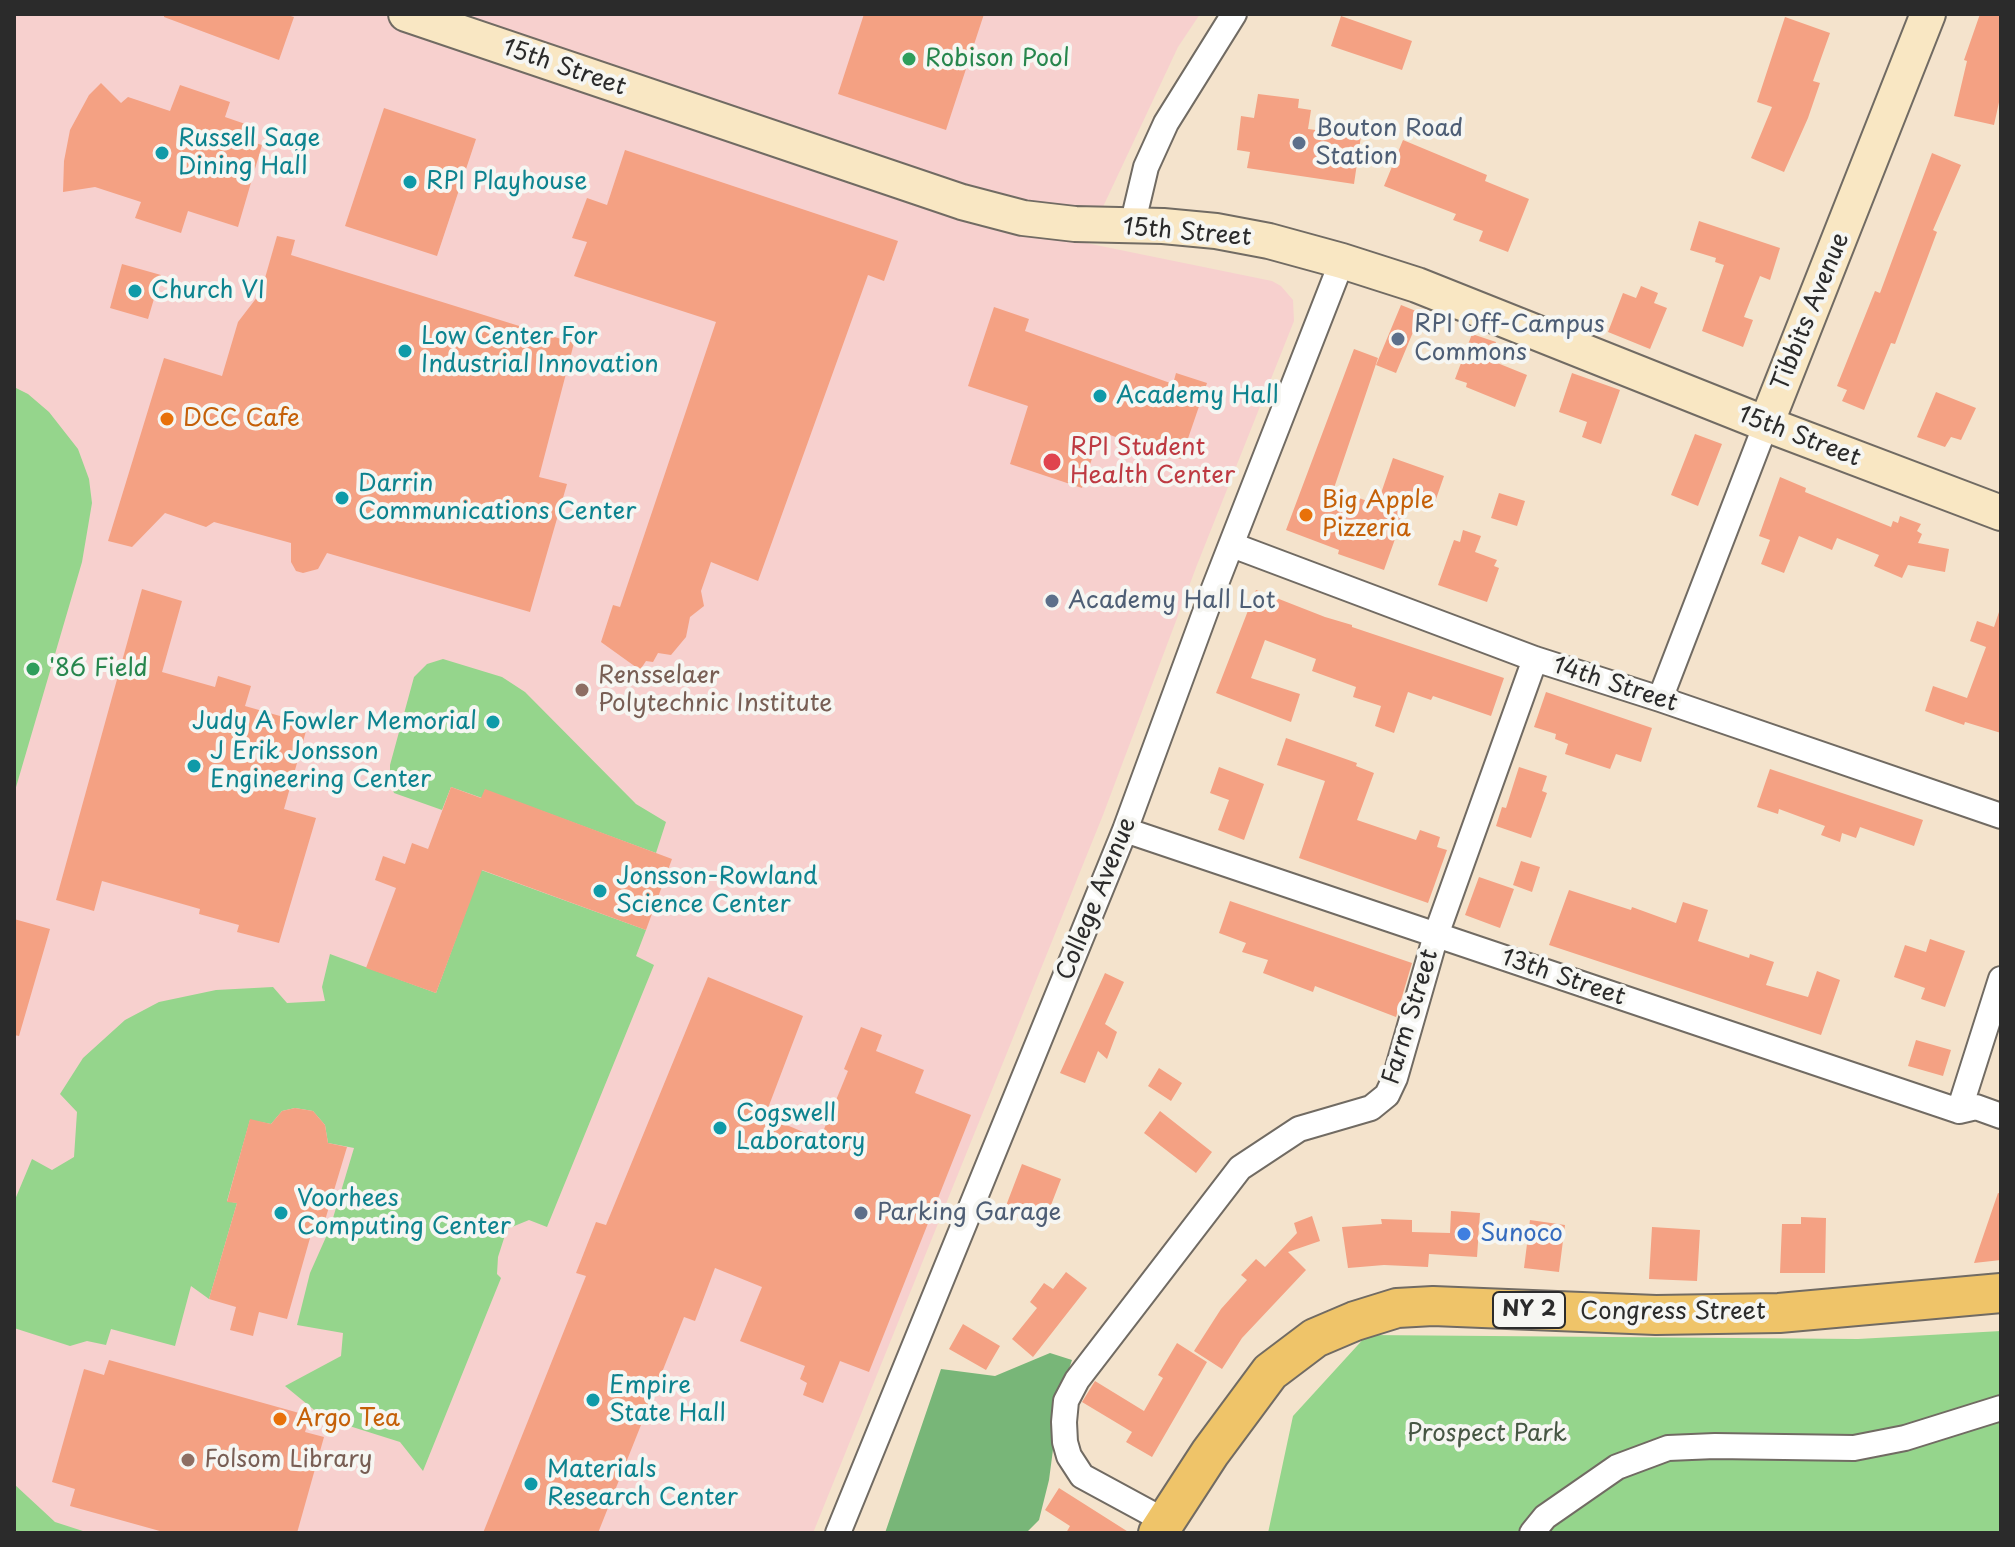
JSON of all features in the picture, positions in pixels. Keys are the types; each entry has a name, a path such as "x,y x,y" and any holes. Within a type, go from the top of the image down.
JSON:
{"main road":[{"name":"Congress Street","path":"1161,1527 1210,1453 1270,1372 1315,1338 1397,1308 1433,1306 1656,1315 1748,1313 2001,1293"}],"street":[{"name":"15th Street","path":"406,14 962,202 1023,218 1216,231 1269,241 1342,261 1417,285 1766,424 2001,513"},
{"path":"1132,226 1146,167 1166,123 1234,14"},
{"name":"Tibbits Avenue","path":"1660,699 1928,14"},
{"name":"College Avenue","path":"838,1533 1125,830 1342,261"},
{"name":"14th Street","path":"1232,545 1535,659 2001,816"},
{"name":"Farm Street","path":"1161,1527 1082,1476 1069,1456 1065,1432 1066,1401 1077,1380 1240,1168 1299,1129 1371,1108 1387,1095 1395,1078 1436,935 1535,659"},
{"name":"13th Street","path":"1125,830 1959,1111 1976,1107 2001,1116"},
{"path":"1959,1111 2001,979"},
{"path":"1532,1533 1545,1517 1617,1467 1668,1448 1854,1448 1905,1438 2001,1408"}],"shaded area":[{"name":"Rensselaer Polytechnic Institute","path":"14,14 1200,14 1178,47 1086,243 1272,281 1293,300 1294,321 1197,565 1103,815 813,1533 14,1533"}],"green space":[{"name":"'86 Field","path":"14,387 28,394 49,412 78,449 89,479 92,503 82,562 14,794"},
{"path":"443,659 502,677 525,692 636,804 666,822 656,853 485,790 482,798 451,787 442,810 394,793 390,782 390,765 414,677 427,664"},
{"path":"481,870 646,930 636,956 654,965 547,1227 529,1220 507,1229 498,1257 497,1274 501,1278 423,1471 400,1442 324,1418 285,1386 341,1356 343,1333 297,1325 310,1273 330,1228 354,1148 328,1143 325,1125 313,1111 295,1108 282,1111 271,1124 250,1120 227,1201 237,1203 209,1299 191,1286 175,1346 111,1329 106,1345 87,1341 70,1346 14,1328 14,1202 32,1159 52,1170 74,1157 77,1112 60,1094 83,1058 125,1020 159,1002 216,990 273,987 287,1003 325,1001 322,987 330,954 436,993"},
{"name":"Prospect Park","path":"2001,1331 2001,1533 1268,1533 1293,1416 1367,1335 1858,1339"},
{"path":"1050,1353 1072,1360 1060,1396 1049,1480 1039,1520 1026,1533 885,1533 941,1369 995,1376"},
{"path":"14,1484 55,1522 89,1533 14,1533"}],"building":[{"path":"164,14 284,14 294,17 279,60 164,17"},
{"name":"Robison Pool","path":"864,14 984,14 946,130 838,94"},
{"path":"1980,14 2001,14 2001,93 1994,125 1954,116 1967,61 1964,60"},
{"path":"1341,16 1412,41 1402,70 1331,46"},
{"path":"1785,17 1830,33 1813,81 1820,83 1784,172 1751,158 1772,107 1757,102"},
{"name":"Russell Sage Dining Hall","path":"101,83 121,103 128,97 170,111 180,85 230,102 225,117 254,127 249,141 262,145 238,227 188,211 181,233 135,218 141,202 95,187 63,192 64,161 70,130 89,95"},
{"name":"Bouton Road Station","path":"1258,94 1299,99 1298,108 1311,110 1308,129 1361,136 1354,184 1247,168 1250,152 1237,150 1241,116 1254,118"},
{"name":"RPI Playhouse","path":"384,108 476,139 437,256 345,226"},
{"path":"1403,140 1487,175 1485,181 1529,199 1508,252 1479,241 1483,231 1453,220 1456,214 1384,186"},
{"path":"625,150 898,241 884,281 868,275 758,581 711,562 701,591 704,606 690,617 686,637 671,655 658,653 653,662 646,661 640,670 601,642 613,605 620,607 716,322 574,276 587,242 572,238 587,198 607,205"},
{"path":"1932,153 1961,165 1933,230 1937,232 1895,344 1891,343 1864,410 1842,401 1847,390 1837,386 1875,291 1880,293"},
{"path":"1699,221 1780,248 1770,280 1760,276 1744,317 1753,320 1743,347 1702,331 1724,265 1715,262 1716,258 1690,250"},
{"path":"277,236 295,240 291,255 574,343 539,477 567,484 530,612 327,553 318,569 303,573 296,571 291,562 291,543 214,522 206,527 165,513 132,547 108,541 164,358 222,376 238,322 261,292"},
{"name":"Church VI","path":"122,264 161,275 148,319 110,308"},
{"path":"1641,286 1658,293 1654,303 1667,308 1650,349 1608,332 1623,293 1636,298"},
{"name":"RPI Off-Campus Commons","path":"1401,305 1421,313 1396,373 1376,365"},
{"name":"Academy Hall","path":"994,307 1029,319 1025,331 1173,384 1176,373 1207,383 1181,459 1101,432 1082,488 1010,464 1028,406 968,386"},
{"path":"1472,334 1496,342 1490,360 1527,375 1515,407 1466,387 1467,383 1455,379"},
{"path":"1354,349 1378,358 1334,488 1377,505 1393,458 1444,476 1435,502 1411,494 1384,570 1338,554 1339,550 1286,530"},
{"path":"1572,373 1620,390 1601,444 1582,437 1587,422 1559,412"},
{"path":"1936,392 1976,408 1961,440 1951,437 1945,447 1917,437"},
{"path":"1695,434 1722,444 1698,506 1671,495"},
{"path":"1780,477 1806,488 1805,492 1891,527 1893,521 1898,523 1900,516 1921,524 1917,531 1922,534 1918,543 1949,549 1945,572 1908,565 1902,578 1874,566 1879,555 1837,538 1832,550 1799,536 1784,573 1761,564 1770,540 1759,536"},
{"path":"1499,493 1525,501 1517,526 1491,518"},
{"path":"1463,530 1481,536 1475,552 1497,560 1494,566 1499,568 1487,602 1438,585 1454,540 1460,542"},
{"name":"J Erik Jonsson Engineering Center","path":"142,589 182,601 162,672 215,687 218,676 251,686 245,706 308,724 284,809 316,818 279,943 237,932 239,925 199,914 200,909 102,881 94,911 56,900"},
{"path":"1256,590 1352,627 1504,678 1491,716 1433,696 1431,700 1408,692 1394,733 1375,726 1381,706 1353,697 1356,687 1312,671 1316,659 1265,640 1251,678 1300,694 1291,722 1216,693"},
{"path":"1999,612 2001,733 1965,722 1964,725 1925,711 1933,686 1967,698 1986,647 1970,641 1977,621 1994,627"},
{"path":"1546,692 1652,728 1641,762 1616,754 1610,769 1565,754 1568,744 1555,739 1556,734 1534,727"},
{"path":"1286,738 1357,763 1356,766 1374,773 1357,820 1416,840 1420,830 1440,837 1437,847 1447,850 1428,903 1299,858 1325,781 1277,765"},
{"path":"1219,767 1264,784 1244,840 1218,830 1229,800 1210,793"},
{"path":"1519,767 1547,776 1542,791 1547,793 1531,838 1496,826 1502,807 1506,808"},
{"path":"1770,769 1923,820 1914,846 1860,827 1856,838 1842,833 1840,842 1821,835 1825,826 1779,809 1778,814 1757,807"},
{"name":"Jonsson-Rowland Science Center","path":"451,787 481,798 485,789 672,859 646,930 482,870 436,993 366,968 396,888 375,880 383,856 405,864 412,843 428,849"},
{"path":"1521,861 1540,867 1532,892 1513,885"},
{"path":"1479,877 1514,889 1500,928 1465,915"},
{"path":"1569,890 1676,923 1683,902 1708,910 1698,941 1749,958 1750,954 1774,962 1766,985 1808,997 1817,971 1840,980 1821,1035 1549,945"},
{"path":"1230,901 1412,963 1396,1017 1315,986 1313,992 1263,973 1268,960 1242,952 1246,943 1219,933"},
{"path":"14,919 50,929 19,1036 14,1035"},
{"path":"1930,939 1965,951 1945,1007 1921,999 1925,988 1894,977 1905,945 1926,952"},
{"path":"1105,973 1124,982 1105,1024 1117,1032 1107,1059 1098,1051 1085,1083 1060,1073"},
{"path":"708,977 803,1016 765,1116 820,1139 848,1071 844,1069 861,1027 882,1035 876,1051 924,1070 915,1093 971,1115 869,1372 840,1361 823,1403 803,1395 807,1383 800,1379 805,1366 740,1341 762,1287 715,1268 695,1321 684,1317 598,1533 483,1533 586,1276 576,1273 596,1222 606,1225"},
{"path":"1916,1040 1951,1050 1943,1076 1908,1066"},
{"path":"1159,1068 1182,1083 1171,1101 1148,1086"},
{"name":"Voorhees Computing Center","path":"295,1108 313,1111 325,1125 328,1143 347,1147 323,1227 314,1224 287,1319 259,1312 253,1336 230,1330 236,1307 209,1299 237,1203 227,1202 250,1119 271,1124 282,1111"},
{"path":"1160,1111 1212,1152 1196,1173 1144,1133"},
{"path":"1022,1164 1061,1179 1043,1226 1004,1211"},
{"path":"1998,1193 2001,1194 2001,1260 1974,1263"},
{"path":"1451,1211 1480,1213 1477,1257 1429,1254 1428,1267 1384,1265 1348,1268 1342,1227 1382,1224 1381,1219 1412,1220 1412,1232 1450,1233"},
{"path":"1312,1216 1320,1241 1288,1252 1306,1270 1242,1338 1222,1369 1194,1351 1221,1309 1247,1280 1241,1275 1256,1259 1265,1267 1297,1233 1294,1223"},
{"path":"1801,1217 1826,1218 1825,1273 1780,1273 1782,1224 1801,1224"},
{"name":"Sunoco","path":"1530,1220 1565,1225 1559,1272 1524,1268"},
{"path":"1652,1227 1700,1230 1697,1281 1649,1279"},
{"path":"1066,1272 1087,1288 1033,1357 1012,1339 1037,1308 1030,1302 1044,1283 1053,1289"},
{"path":"963,1324 1000,1346 986,1370 949,1349"},
{"path":"1177,1343 1207,1362 1152,1457 1126,1442 1132,1432 1082,1402 1095,1381 1144,1411 1163,1378 1158,1375"},
{"name":"Folsom Library","path":"109,1360 310,1416 305,1432 324,1437 297,1533 167,1533 70,1506 75,1489 52,1482 84,1369 104,1375"},
{"path":"1059,1488 1130,1533 1066,1533 1070,1526 1045,1510"}],"place":[{"name":"Robison Pool","path":"909,59"},
{"name":"Bouton Road Station","path":"1299,143"},
{"name":"Russell Sage Dining Hall","path":"162,153"},
{"name":"RPI Playhouse","path":"410,182"},
{"name":"Church VI","path":"135,291"},
{"name":"RPI Off-Campus Commons","path":"1398,339"},
{"name":"Low Center For Industrial Innovation","path":"405,351"},
{"name":"Academy Hall","path":"1100,396"},
{"name":"DCC Cafe","path":"167,419"},
{"name":"RPI Student Health Center","path":"1052,462"},
{"name":"Darrin Communications Center","path":"342,498"},
{"name":"Big Apple Pizzeria","path":"1306,515"},
{"name":"Academy Hall Lot","path":"1052,601"},
{"name":"'86 Field","path":"33,669"},
{"name":"Rensselaer Polytechnic Institute","path":"582,690"},
{"name":"Judy A Fowler Memorial","path":"493,722"},
{"name":"J Erik Jonsson Engineering Center","path":"194,766"},
{"name":"Jonsson-Rowland Science Center","path":"600,891"},
{"name":"Cogswell Laboratory","path":"720,1128"},
{"name":"Voorhees Computing Center","path":"281,1213"},
{"name":"Parking Garage","path":"861,1213"},
{"name":"Sunoco","path":"1464,1234"},
{"name":"Empire State Hall","path":"593,1400"},
{"name":"Argo Tea","path":"280,1419"},
{"name":"Folsom Library","path":"188,1460"},
{"name":"Materials Research Center","path":"531,1484"}]}
